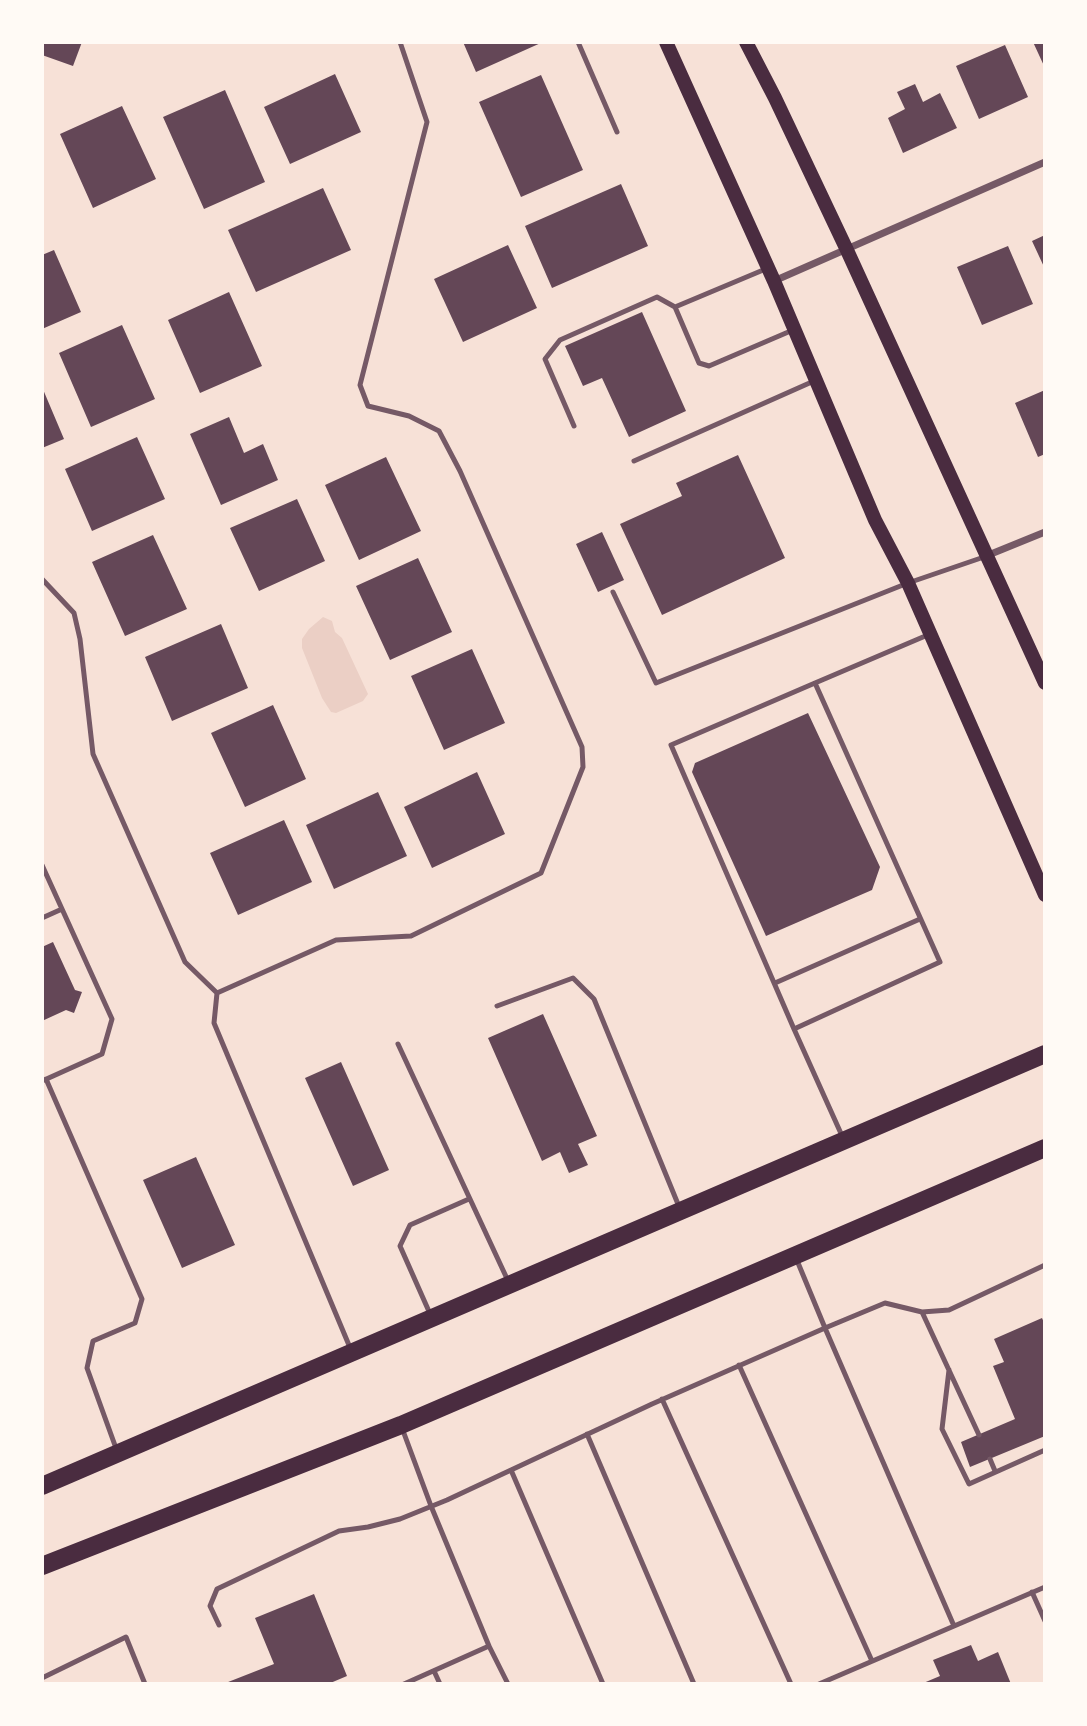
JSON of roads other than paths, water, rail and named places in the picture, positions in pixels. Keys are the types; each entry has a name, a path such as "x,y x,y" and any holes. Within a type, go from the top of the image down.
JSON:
{"main road":[{"path":"666,42 771,274 875,520 908,583 1045,895"},
{"path":"746,42 846,248 1045,683"},
{"path":"42,1486 1045,1054"},
{"path":"42,1566 401,1425 1045,1148"}],"street":[{"path":"771,274 846,248 1045,162"},
{"path":"986,556 1045,532"}],"lane":[{"path":"217,993 336,940 411,936 541,873 583,767 582,747 460,471 439,430 408,416 368,406 360,385 427,122 400,42"},
{"path":"578,42 617,132"},
{"path":"676,307 771,274"},
{"path":"574,426 545,359 560,340 657,297 676,307 699,363 709,366 794,329"},
{"path":"634,461 816,380"},
{"path":"613,592 656,683 908,583 986,556"},
{"path":"42,579 74,613 80,639 93,754 185,962 217,993"},
{"path":"845,1141 671,745 930,634"},
{"path":"794,1028 940,962 815,683"},
{"path":"42,865 112,1020 102,1054 44,1080 142,1298 135,1323 93,1341 87,1368 118,1454"},
{"path":"42,918 62,909"},
{"path":"775,983 920,919"},
{"path":"497,1006 573,978 594,999 681,1212"},
{"path":"217,993 214,1023 353,1353"},
{"path":"398,1044 510,1286"},
{"path":"433,1319 400,1246 410,1226 469,1199"},
{"path":"795,1256 954,1626"},
{"path":"219,1625 210,1606 216,1589 339,1531 400,1519 662,1399 885,1303 922,1312 949,1310 1045,1265"},
{"path":"922,1312 979,1434"},
{"path":"739,1365 872,1661"},
{"path":"949,1370 942,1429 968,1484 1045,1450"},
{"path":"662,1399 792,1684"},
{"path":"401,1425 431,1506 489,1646 508,1684"},
{"path":"587,1434 694,1684"},
{"path":"990,1459 995,1471"},
{"path":"511,1470 603,1684"},
{"path":"819,1684 1045,1587"},
{"path":"1032,1592 1045,1620"},
{"path":"42,1678 126,1637 145,1684"},
{"path":"404,1684 489,1646"},
{"path":"434,1671 440,1684"}]}
